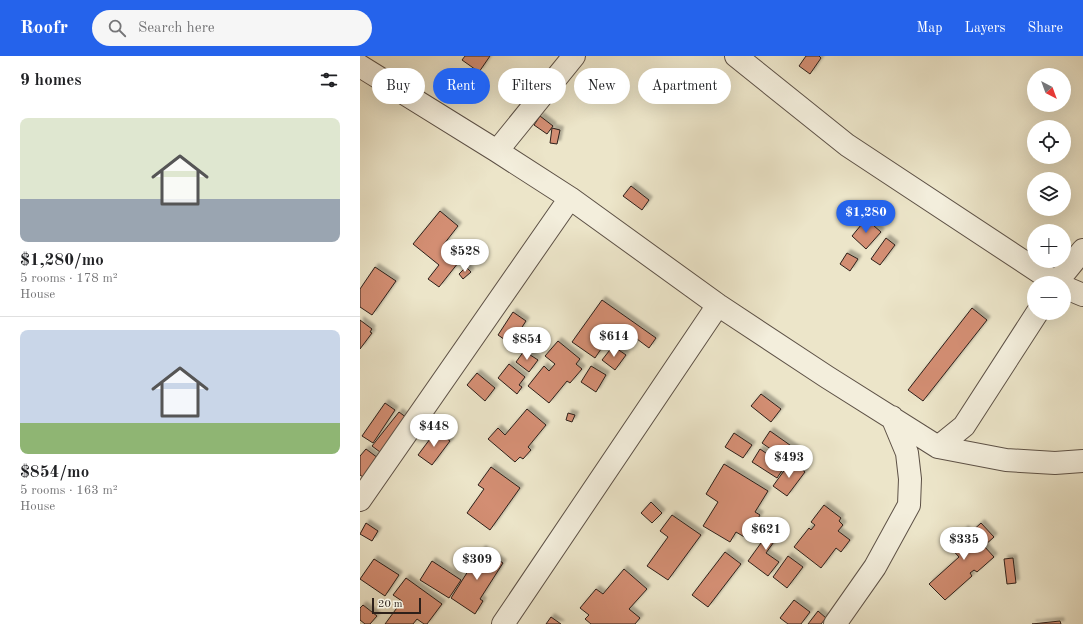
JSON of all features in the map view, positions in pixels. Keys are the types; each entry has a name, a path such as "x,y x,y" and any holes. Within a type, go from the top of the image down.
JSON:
{"street":[{"path":"497,151 574,56"},
{"path":"736,56 847,145 1045,276"},
{"path":"360,66 570,198 718,305 827,377 938,447 1006,460 1055,463 1083,461"},
{"path":"360,500 570,198"},
{"path":"1062,276 1083,250"},
{"path":"1071,290 1083,295"},
{"path":"503,624 718,305"},
{"path":"938,447 964,426 1032,320"},
{"path":"835,624 875,568 909,505 910,479 907,453 892,417"}],"building":[{"path":"465,56 490,56 482,68 473,68 462,60"},
{"path":"806,56 819,56 821,58 810,74 799,66"},
{"path":"540,116 553,126 547,134 534,125"},
{"path":"552,128 560,130 557,144 550,143"},
{"path":"631,186 649,200 642,210 623,196"},
{"path":"440,211 458,226 444,244 462,258 439,287 428,279 439,265 413,244"},
{"path":"866,219 881,232 866,249 852,236"},
{"path":"886,238 895,245 880,265 871,259"},
{"path":"847,253 858,259 850,271 840,264"},
{"path":"375,267 396,281 372,315 360,307 360,289"},
{"path":"466,267 471,272 463,279 459,274"},
{"path":"602,300 656,338 649,348 637,339 633,345 613,331 595,358 572,342"},
{"path":"972,308 987,320 923,401 908,390"},
{"path":"513,312 526,321 511,344 498,335"},
{"path":"360,320 372,329 370,332 372,333 360,349"},
{"path":"558,341 580,359 576,364 582,369 570,383 567,381 549,403 528,386 544,366 549,371 555,364 545,356"},
{"path":"613,346 626,355 615,370 602,360"},
{"path":"524,351 538,360 529,372 516,362"},
{"path":"509,364 525,377 519,385 522,387 517,394 498,378"},
{"path":"591,366 606,375 596,392 581,382"},
{"path":"477,373 495,388 485,401 467,385"},
{"path":"761,394 781,409 771,422 751,406"},
{"path":"385,403 395,410 373,443 362,436"},
{"path":"527,409 546,425 528,447 531,450 523,459 520,457 515,462 488,439 498,428 505,435"},
{"path":"399,412 407,418 380,452 372,446"},
{"path":"568,413 575,415 572,422 566,420"},
{"path":"436,431 450,441 432,465 418,455"},
{"path":"770,431 797,450 787,465 770,453 772,450 762,443"},
{"path":"734,433 752,445 743,458 725,447"},
{"path":"366,449 378,458 363,477 360,475 360,456"},
{"path":"760,449 785,466 777,478 752,462"},
{"path":"791,461 805,472 787,496 773,486"},
{"path":"724,464 768,491 755,512 760,515 746,538 736,532 730,542 703,526 718,502 706,494"},
{"path":"491,467 520,488 490,530 467,513 484,489 478,485"},
{"path":"651,502 662,513 652,523 641,513"},
{"path":"824,505 841,518 839,521 843,525 838,531 850,540 841,552 836,548 821,568 794,547 809,528 811,530 815,525 811,522"},
{"path":"672,515 701,535 668,580 647,566 668,537 660,531"},
{"path":"777,521 781,525 778,530 781,532 766,553 779,562 768,576 748,561 761,543 756,538 763,529 768,533"},
{"path":"366,523 378,531 372,541 360,534"},
{"path":"981,523 994,537 984,546 994,557 977,572 974,570 970,573 972,576 945,600 929,584 959,557 948,545 965,529 969,534"},
{"path":"482,549 503,563 480,599 483,601 475,614 451,598"},
{"path":"725,552 741,564 708,607 692,595"},
{"path":"788,556 803,567 787,588 773,577"},
{"path":"1013,558 1016,583 1007,584 1004,559"},
{"path":"374,559 399,575 385,596 360,579"},
{"path":"432,561 461,580 449,598 420,580"},
{"path":"624,569 647,589 629,609 640,618 635,624 591,624 585,619 589,615 580,608 596,589 603,594"},
{"path":"406,578 442,604 427,624 424,624 417,619 413,624 385,624 402,601 393,595"},
{"path":"794,600 810,612 801,624 788,624 780,618"},
{"path":"363,605 377,616 370,624 365,624 360,620 360,608"},
{"path":"818,611 826,618 821,624 808,624"},
{"path":"551,617 561,624 546,624"},
{"path":"1060,621 1061,624 1032,624"}]}
